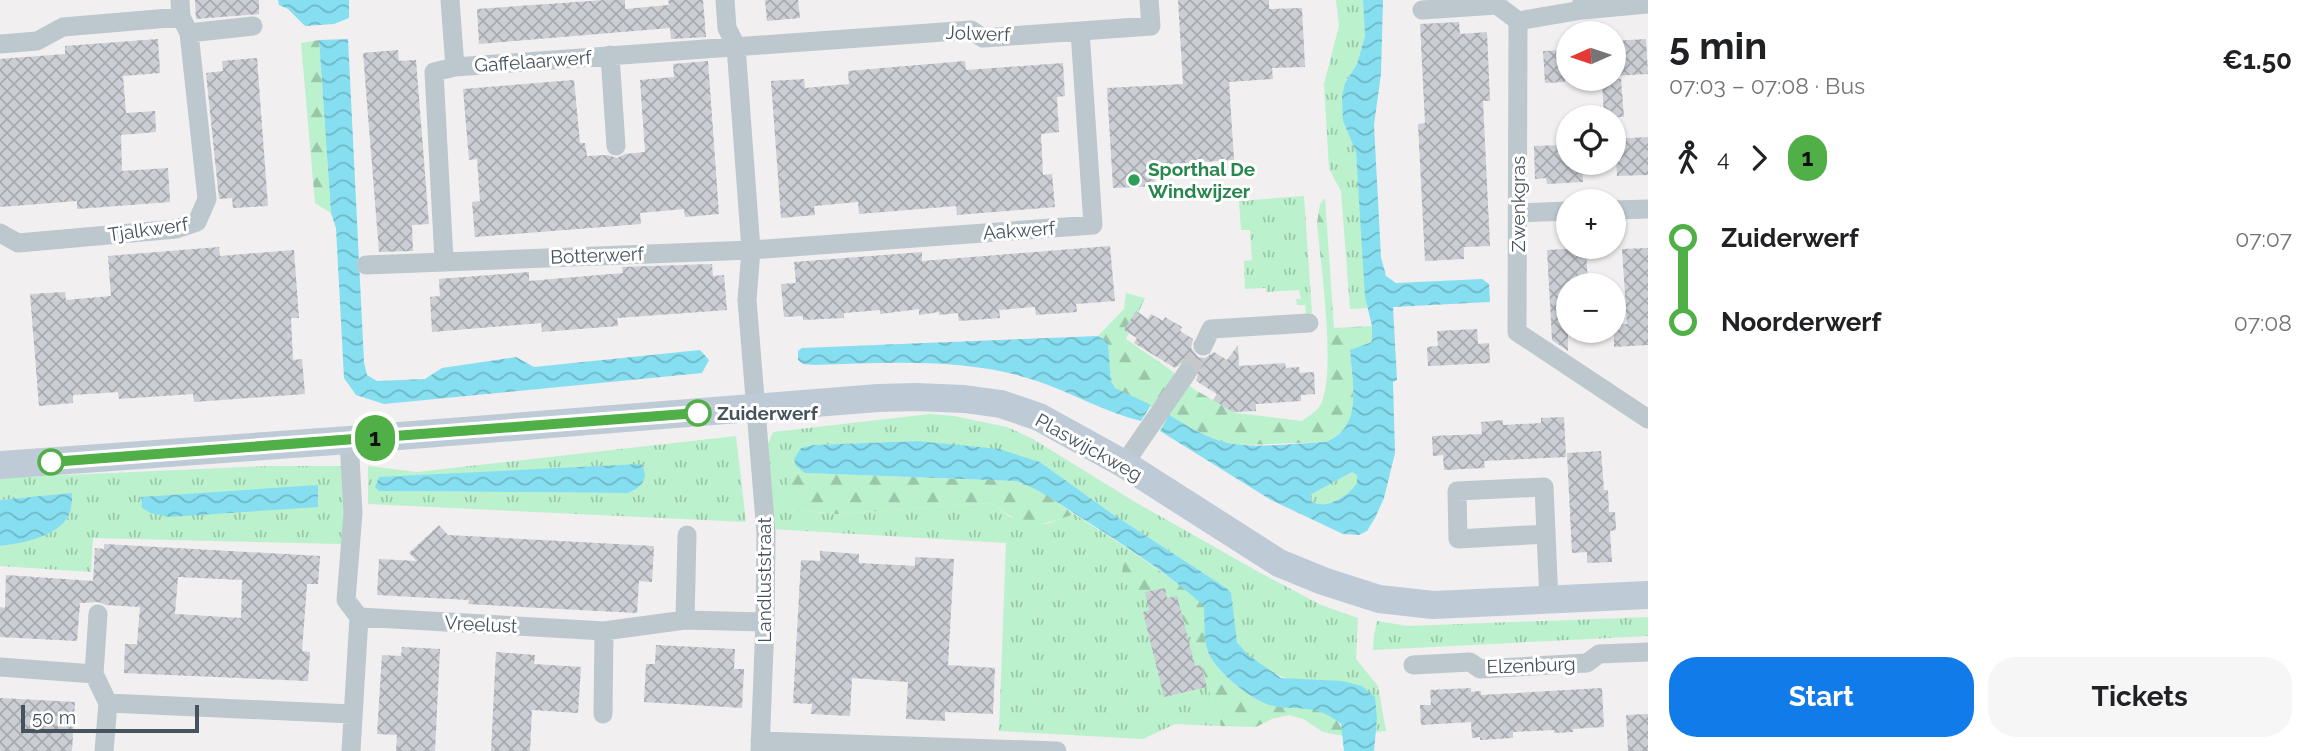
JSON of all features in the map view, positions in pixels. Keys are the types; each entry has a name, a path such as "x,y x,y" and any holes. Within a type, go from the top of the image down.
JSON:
{"street":[{"name":"Gaffelaarwerf","path":"450,0 455,67"},
{"path":"725,0 727,28 736,47 751,250 747,300 756,409"},
{"name":"Jolwerf","path":"736,47 971,30 982,37 1151,26 1149,0"},
{"path":"1422,10 1497,5 1518,22 1582,5 1648,4"},
{"path":"0,44 37,41 63,27 184,17 253,26"},
{"name":"Tjalkwerf","path":"0,233 18,243 176,229 197,222 206,199 184,17"},
{"name":"Zwenkgras","path":"1518,22 1517,332 1648,419"},
{"name":"Aakwerf","path":"751,250 1093,225 1080,31"},
{"name":"Gaffelaarwerf","path":"444,260 434,72 455,67 736,47"},
{"name":"Gaffelaarwerf","path":"610,55 616,146"},
{"path":"1626,210 1648,209"},
{"path":"1518,213 1556,211"},
{"name":"Botterwerf","path":"366,265 751,250"},
{"path":"1203,346 1211,329 1310,323"},
{"path":"1124,464 1186,374"},
{"name":"Plaswijckweg","path":"0,465 916,397 976,401 1000,404 1039,417 1124,464 1279,563 1379,599 1433,604 1648,595"},
{"name":"Landluststraat","path":"756,409 766,533 760,746"},
{"path":"349,440 353,513 346,600 359,617 351,751"},
{"path":"1546,534 1458,539 1457,491 1544,487 1549,601"},
{"path":"685,620 687,535"},
{"path":"98,614 94,674 108,703 104,751"},
{"name":"Vreelust","path":"359,617 604,631 685,620 765,622"},
{"path":"603,714 604,631"},
{"name":"Elzenburg","path":"1413,665 1470,662 1480,669 1587,663 1599,654 1648,652"},
{"path":"0,667 94,674"},
{"path":"108,703 352,714"},
{"path":"760,746 1057,751"}],"green space":[{"path":"1336,0 1363,0 1365,36 1357,64 1345,83 1343,121 1356,152 1367,308 1350,309 1341,191 1329,169 1324,84 1339,26"},
{"path":"319,40 331,213 315,203 301,43"},
{"path":"1304,196 1312,313 1306,314 1305,305 1297,305 1296,299 1301,299 1299,290 1266,292 1266,288 1245,289 1244,261 1252,260 1250,230 1241,230 1239,201"},
{"path":"1325,198 1334,328 1372,326 1372,342 1350,351 1353,404 1346,427 1325,442 1242,445 1227,443 1207,436 1115,388 1111,381 1108,342 1098,336 1124,309 1126,293 1145,298 1126,339 1195,390 1237,413 1302,421 1316,411 1324,393 1327,372 1328,347 1317,223 1320,204"},
{"path":"930,414 1007,427 1033,439 1135,502 1257,571 1321,605 1358,618 1356,659 1378,686 1386,731 1376,732 1377,719 1279,675 1246,654 1237,641 1231,592 1111,513 1040,462 917,441 813,445 801,448 796,466 800,469 789,482 793,510 836,514 991,503 1010,517 1047,524 1074,514 1130,550 1123,566 1175,609 1189,628 1221,726 1175,724 1143,739 999,731 1006,543 771,529 766,448 773,432"},
{"path":"736,436 746,522 368,504 368,466 417,472","holes":["636,490 628,493 380,491"]},
{"path":"268,466 348,466 342,544 93,538 91,572 0,566 0,546 38,537 64,522 70,513 72,494 0,500 0,478"},
{"path":"800,469 806,473 1016,481 1036,488 1074,514 1049,522 1031,524 1013,517 991,503 836,514 793,510 785,501 789,482"},
{"path":"1352,472 1357,475 1357,483 1348,493 1330,503 1317,504 1311,501 1310,495"},
{"path":"1130,550 1205,606 1207,650 1224,675 1254,697 1271,705 1325,712 1340,725 1344,736 1323,732 1303,719 1289,715 1256,727 1221,726 1189,628 1175,609 1160,596 1132,589 1121,580 1123,566"},
{"path":"1648,617 1648,636 1373,650 1377,621 1408,626"}],"water":[{"path":"278,0 349,0 349,18 334,24 305,26 288,9 279,5"},
{"path":"1363,0 1383,0 1381,74 1374,125 1381,257 1386,276 1396,283 1482,279 1489,284 1490,302 1393,307 1397,380 1393,382 1395,453 1384,498 1367,531 1359,535 1343,534 1271,500 1160,431 1169,415 1220,441 1263,446 1325,442 1346,426 1353,404 1350,350 1372,342 1372,326 1365,297 1356,152 1343,121 1342,96 1345,83 1357,64 1365,36","holes":["1352,472 1357,475 1357,483 1353,488 1336,501 1323,504 1311,501 1310,495"]},
{"path":"348,39 364,362 367,375 377,381 425,379 442,368 516,357 534,367 700,350 709,360 702,373 384,404 356,395 344,378 336,228 331,213 319,40"},
{"path":"1098,336 1108,342 1111,381 1115,388 1151,405 1141,421 1114,413 1037,381 982,368 926,363 814,365 803,364 798,360 798,351 802,348"},
{"path":"917,441 999,449 1040,462 1111,513 1225,587 1231,592 1237,642 1248,655 1281,678 1342,681 1362,686 1375,697 1377,719 1374,751 1344,751 1341,724 1323,713 1270,705 1243,690 1224,674 1210,657 1205,639 1204,606 1142,558 1033,488 1016,481 805,473 796,466 794,459 801,448 813,445"},
{"path":"641,464 645,478 637,488 628,493 379,491 375,487 379,477"},
{"path":"318,485 318,507 169,517 142,508 141,497"},
{"path":"72,493 69,514 60,526 36,539 0,546 0,500"}],"building":[{"path":"195,0 259,0 259,14 196,19"},
{"path":"625,0 625,9 669,5 668,0 703,0 706,37 671,39 670,28 479,44 477,9"},
{"path":"765,0 798,0 800,18 767,21"},
{"path":"1178,0 1269,0 1269,9 1302,8 1305,67 1272,68 1273,79 1229,82 1234,160 1154,165 1155,186 1113,188 1107,88 1183,84"},
{"path":"1459,22 1460,34 1487,32 1490,101 1483,101 1490,246 1464,247 1464,259 1425,261 1418,124 1425,123 1420,24"},
{"path":"158,39 160,73 123,76 126,113 155,111 156,132 121,135 122,171 168,168 170,202 77,209 77,201 0,207 0,59 65,54 65,46"},
{"path":"1646,39 1648,74 1626,75 1626,40"},
{"path":"398,50 399,61 416,60 429,224 412,225 413,251 379,252 363,53"},
{"path":"1556,50 1556,82 1545,83 1543,51"},
{"path":"257,58 268,206 233,208 232,198 219,199 206,73 223,71 222,61"},
{"path":"708,61 719,214 685,217 684,209 640,213 641,224 475,237 472,202 480,201 477,159 469,160 463,89 574,80 580,143 585,143 587,156 608,155 617,158 625,154 645,152 640,80 674,77 673,64"},
{"path":"965,61 966,70 1063,63 1065,96 1057,97 1059,132 1041,134 1043,175 1052,174 1055,207 957,215 956,206 859,214 858,202 814,206 815,215 781,218 771,81 804,79 805,88 849,84 848,71"},
{"path":"1603,91 1622,91 1623,105 1603,105"},
{"path":"1648,137 1648,175 1617,176 1626,175 1626,138"},
{"path":"1556,145 1556,175 1583,175 1583,182 1547,184 1546,178 1535,179 1534,146"},
{"path":"1110,246 1115,301 1076,304 1077,312 1036,315 1035,307 999,310 1000,318 959,321 958,313 919,315 919,309 880,314 880,310 844,313 844,318 803,320 803,316 784,317 781,284 796,283 794,262 922,252 922,261"},
{"path":"219,247 220,256 294,250 299,318 291,318 293,360 302,359 305,394 194,402 193,394 119,399 118,392 73,395 73,403 39,406 30,294 65,292 66,300 111,296 108,256"},
{"path":"1648,248 1648,345 1614,347 1614,343 1626,343 1626,273 1624,273 1623,259 1626,259 1626,249"},
{"path":"1547,250 1556,250 1556,259 1587,259 1587,273 1556,273 1556,343 1552,340"},
{"path":"712,264 713,276 724,275 727,310 617,318 618,326 542,332 541,323 432,332 430,297 440,296 439,279 529,272 529,281 623,273 622,267"},
{"path":"1136,311 1148,319 1151,314 1163,321 1165,317 1182,327 1180,331 1193,339 1191,348 1198,357 1205,358 1214,352 1227,360 1238,345 1239,366 1285,363 1286,368 1299,367 1300,373 1314,372 1315,394 1301,395 1301,401 1256,404 1256,411 1233,412 1213,400 1217,394 1196,381 1198,374 1193,364 1181,363 1175,368 1134,343 1137,338 1124,330"},
{"path":"1477,329 1478,344 1489,343 1490,363 1428,366 1427,347 1438,346 1437,331"},
{"path":"1556,343 1568,343 1568,351"},
{"path":"1564,417 1566,457 1484,461 1485,468 1444,470 1443,455 1433,456 1432,436 1482,434 1481,422 1503,420 1503,425 1541,423 1541,418"},
{"path":"1601,451 1609,512 1615,512 1616,530 1610,531 1612,562 1587,563 1587,552 1572,553 1567,453"},
{"path":"439,525 448,535 654,546 652,582 639,581 637,613 468,604 469,600 377,595 379,559 417,561 409,553"},
{"path":"104,544 320,556 318,584 307,584 302,651 310,652 308,681 124,673 125,644 137,644 140,607 98,602 80,603 77,641 0,637 0,607 5,608 6,575 93,581 95,548 104,549","holes":["178,577 242,580 241,618 175,614"]},
{"path":"820,551 859,554 859,563 915,566 915,557 954,559 948,665 995,668 993,714 945,712 945,721 906,719 908,682 852,678 850,716 811,714 812,704 793,703 801,560 820,561"},
{"path":"1165,588 1167,598 1177,596 1195,666 1201,665 1207,687 1164,697 1143,612 1149,610 1145,592"},
{"path":"656,645 735,649 734,669 744,669 742,708 644,702 646,664 655,664"},
{"path":"402,647 440,649 435,751 396,751 397,735 377,734 382,655 401,656"},
{"path":"496,652 535,655 534,664 581,667 578,713 532,710 530,751 491,751"},
{"path":"1471,688 1471,692 1481,691 1481,695 1602,688 1604,727 1573,729 1573,732 1513,732 1513,738 1480,740 1480,737 1472,738 1471,722 1421,725 1420,705 1431,705 1430,690"},
{"path":"0,698 75,702 72,751 0,751"},
{"path":"1648,714 1648,751 1628,751 1626,715"}],"tunnel":[{"path":"1186,374 1203,346"}],"bus line":[{"name":"1","path":"51,462 698,413"}],"place":[{"name":"Sporthal De Windwijzer","path":"1134,180"},
{"name":"Zuiderwerf","path":"698,413"}]}
